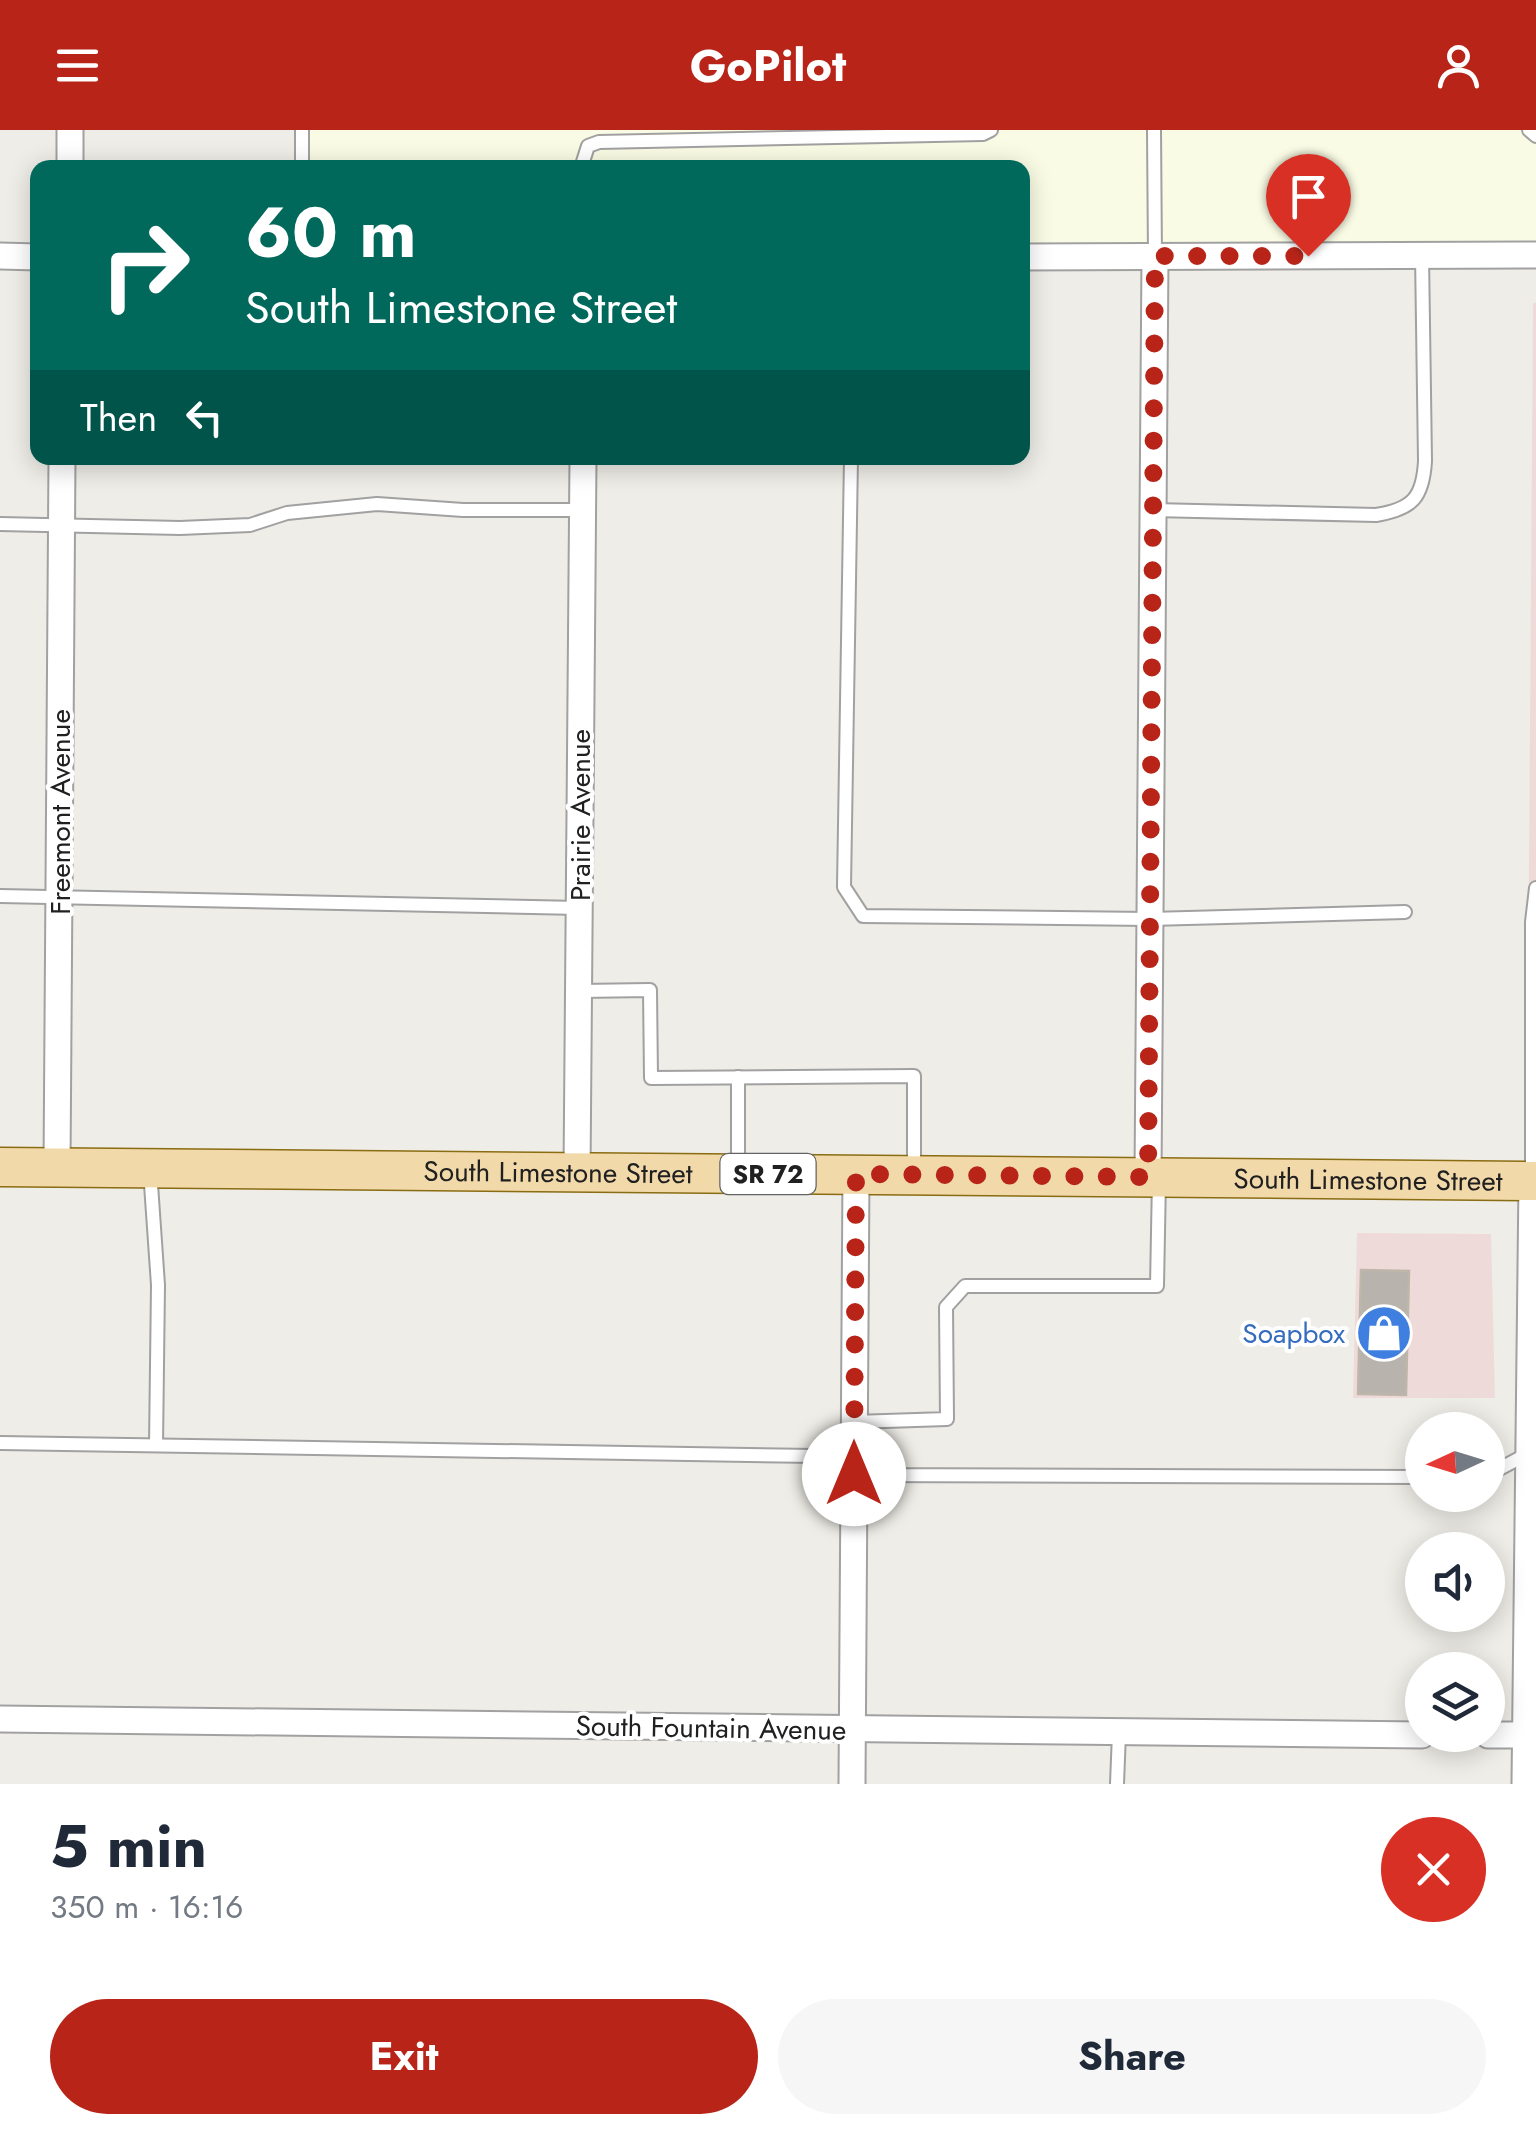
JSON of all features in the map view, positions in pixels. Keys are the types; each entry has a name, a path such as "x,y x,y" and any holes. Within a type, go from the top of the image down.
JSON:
{"main road":[{"name":"South Limestone Street","path":"0,1166 1534,1180"}],"street":[{"path":"70,130 70,160"},
{"path":"1030,257 1536,255"},
{"path":"0,256 30,256"},
{"path":"1153,1177 1150,918 1155,256"},
{"name":"Freemont Avenue","path":"57,1167 62,465"},
{"name":"Prairie Avenue","path":"578,1172 583,465"},
{"path":"852,1784 856,1174"},
{"path":"1525,1784 1531,1735 1534,1180"},
{"name":"South Fountain Avenue","path":"0,1719 1405,1735"},
{"path":"1505,1735 1531,1735"}],"lane":[{"path":"302,130 302,160"},
{"path":"584,160 588,146 599,142 982,134 991,130"},
{"path":"1154,130 1155,256"},
{"path":"1529,130 1536,136"},
{"path":"1153,510 1376,515 1405,506 1419,495 1425,461 1422,255"},
{"path":"851,465 844,887 863,916 1150,918 1405,912"},
{"path":"0,524 180,528 250,525 287,513 377,504 463,510 582,510"},
{"path":"1534,1180 1532,922 1536,888"},
{"path":"0,896 579,908"},
{"path":"579,991 650,990 651,1078 914,1076 914,1175"},
{"path":"738,1077 738,1173"},
{"path":"150,1168 158,1285 156,1445"},
{"path":"854,1422 947,1419 946,1307 964,1286 1157,1286 1153,1177"},
{"path":"0,1442 815,1456 854,1474 1405,1477"},
{"path":"1505,1466 1532,1453"},
{"path":"1117,1784 1118,1732"}],"shaded area":[{"path":"302,130 1536,130 1536,255 1030,257 1030,160 302,160"},
{"path":"1533,303 1536,1144 1527,1144"},
{"path":"1357,1233 1491,1234 1495,1398 1353,1398"}],"building":[{"name":"Soapbox","path":"1361,1270 1409,1271 1406,1395 1358,1394"}],"place":[{"name":"Soapbox","path":"1384,1333"}],"route":[{"path":"854,1474 856,1174 1148,1177 1155,256 1308,256"}]}
